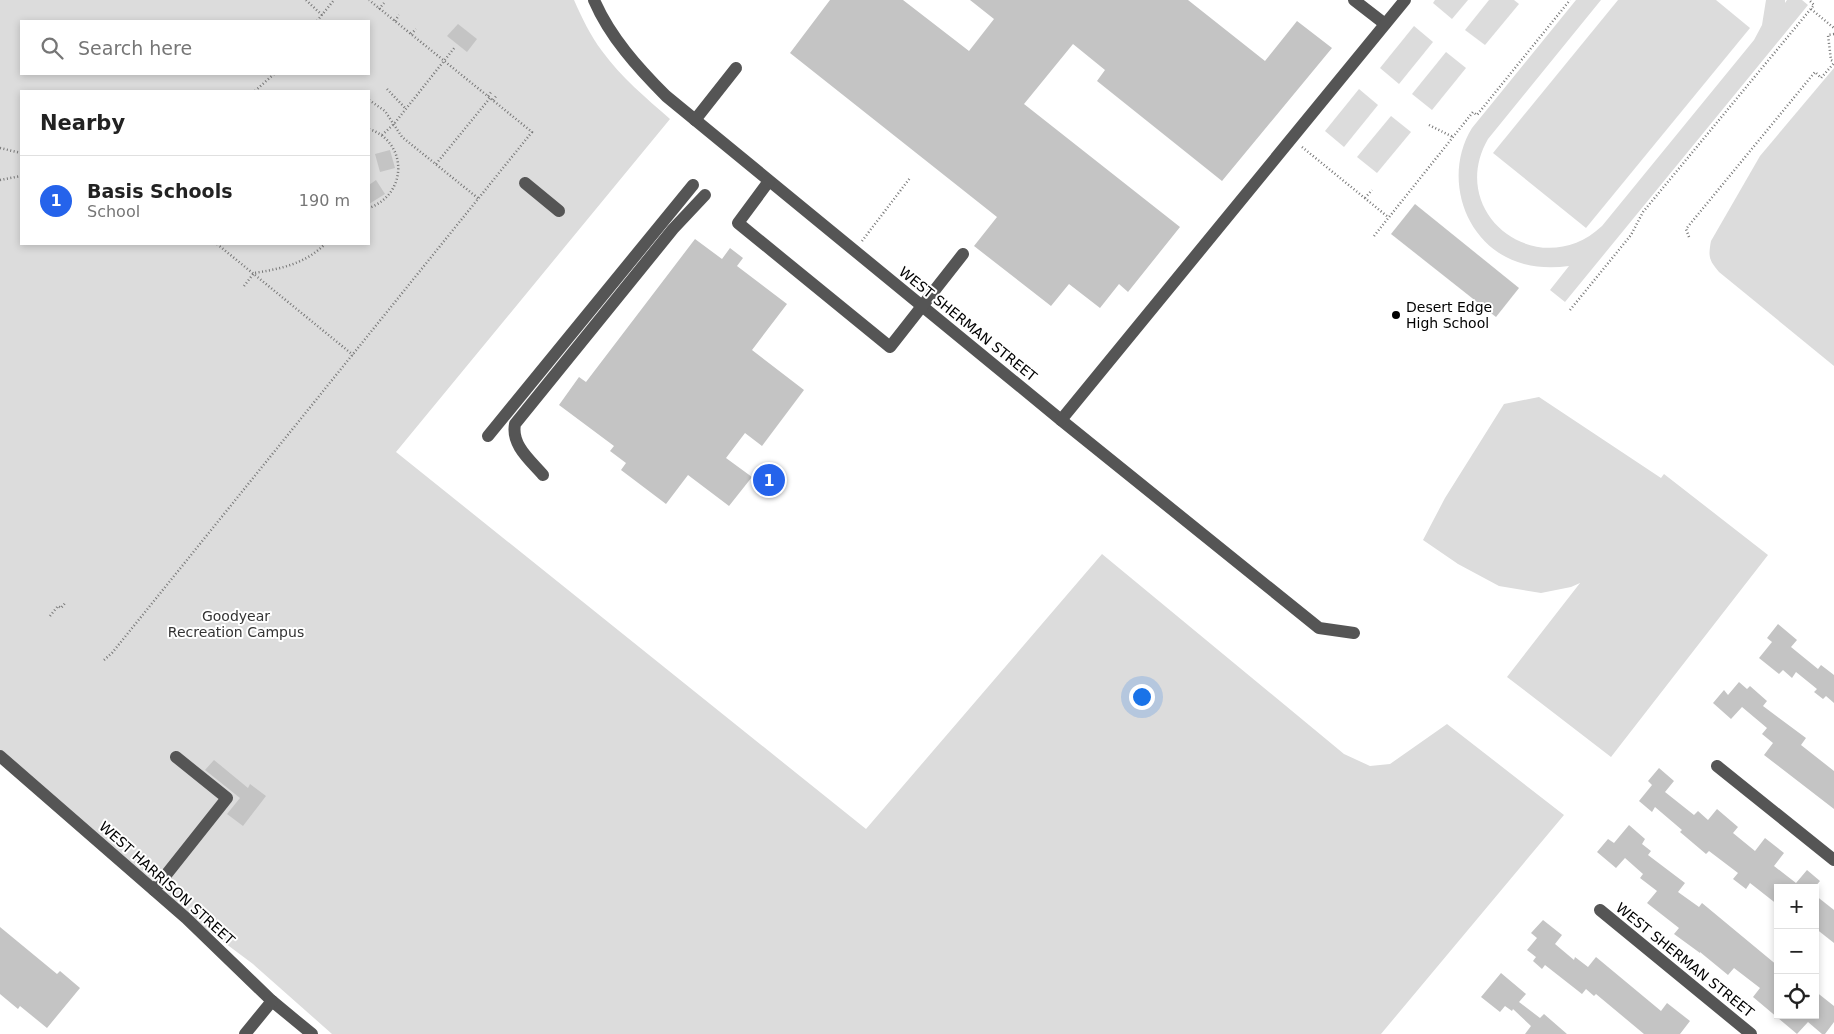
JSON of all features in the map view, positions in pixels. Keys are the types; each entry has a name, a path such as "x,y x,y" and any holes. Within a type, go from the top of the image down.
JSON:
{"street":[{"name":"WEST SHERMAN STREET","path":"594,0 615,36 640,70 666,96 1061,420 1320,628 1354,633"},
{"path":"1354,0 1385,24"},
{"path":"1061,420 1405,0"},
{"path":"695,120 736,68"},
{"path":"769,181 738,223 890,347 963,254"},
{"path":"525,183 559,211"},
{"path":"488,436 693,185"},
{"path":"543,475 518,446 513,434 514,424 673,229 705,194"},
{"name":"WEST HARRISON STREET","path":"0,756 186,918 272,1001 312,1034"},
{"path":"154,890 227,798 176,757"},
{"path":"1717,766 1834,860"},
{"name":"WEST SHERMAN STREET","path":"1600,910 1751,1034"},
{"path":"245,1034 272,1001"}],"path":[{"path":"306,0 322,15"},
{"path":"318,20 334,0"},
{"path":"104,660 112,653 532,132 368,0"},
{"path":"1374,236 1473,112 1477,115 1570,0"},
{"path":"1570,310 1631,235 1643,212 1811,9 1814,5 1809,0"},
{"path":"379,9 384,3"},
{"path":"1811,9 1834,28"},
{"path":"394,21 399,15"},
{"path":"412,34 416,28"},
{"path":"1689,238 1686,229 1814,72 1822,78 1834,62 1831,60 1828,35 1834,34"},
{"path":"382,135 394,124 455,47"},
{"path":"255,90 273,75"},
{"path":"387,89 406,109"},
{"path":"436,164 490,98 492,91"},
{"path":"490,98 497,95"},
{"path":"370,101 379,106 402,137 478,199"},
{"path":"1429,125 1453,137"},
{"path":"370,129 382,135 393,148 397,155 399,171 389,194 370,208"},
{"path":"1292,139 1388,217"},
{"path":"0,148 20,153"},
{"path":"0,180 20,176"},
{"path":"854,251 910,178"},
{"path":"1365,198 1372,190"},
{"path":"218,245 353,355"},
{"path":"244,286 254,273 272,271 291,265 313,254 324,245"},
{"path":"50,616 58,606 61,608 66,602"}],"green space":[{"name":"Goodyear Recreation Campus","path":"0,0 574,0 590,33 609,61 634,87 670,119 396,452 866,829 1102,554 1344,754 1370,766 1390,764 1447,724 1564,815 1381,1034 332,1034 253,964 154,890 0,757"},
{"path":"1435,0 1468,0 1452,19 1433,3"},
{"path":"1489,0 1514,0 1519,4 1485,45 1465,30"},
{"path":"1576,0 1601,0 1488,139 1478,167 1479,193 1489,215 1505,233 1527,244 1552,248 1577,242 1602,226 1754,40 1762,25 1766,0 1785,0 1785,3 1787,0 1802,0 1808,5 1565,302 1550,290 1569,266 1547,267 1524,264 1504,256 1487,243 1474,228 1465,209 1460,189 1459,168 1463,148 1472,128"},
{"path":"1618,0 1716,0 1750,28 1586,228 1493,153"},
{"path":"1414,26 1433,42 1399,84 1380,68"},
{"path":"1446,52 1466,68 1432,110 1412,94"},
{"path":"1834,68 1834,366 1719,272 1711,261 1710,251 1711,241 1760,156"},
{"path":"1359,89 1378,105 1344,147 1325,131"},
{"path":"1391,116 1411,132 1377,173 1357,157"},
{"path":"1539,397 1661,478 1664,474 1768,555 1611,757 1507,677 1580,583 1571,587 1541,593 1499,586 1458,564 1423,540 1445,498 1504,404"}],"building":[{"path":"830,0 903,0 969,51 994,19 970,0 1188,0 1265,61 1297,21 1332,48 1222,181 1097,81 1105,70 1073,44 1024,104 1180,227 1128,292 1119,284 1100,308 1069,284 1051,306 974,246 997,217 790,53"},
{"path":"458,24 477,39 467,52 447,36"},
{"path":"390,150 395,168 380,172 375,154"},
{"path":"376,180 385,194 370,203 370,184"},
{"path":"1415,204 1519,288 1496,317 1391,234"},
{"path":"695,239 722,259 730,248 743,258 737,266 787,304 752,350 804,390 762,446 745,433 726,458 752,477 729,506 688,475 666,504 621,470 626,463 610,451 614,446 559,405 579,377 586,382"},
{"path":"1778,624 1797,640 1791,647 1818,669 1821,665 1834,675 1834,703 1826,696 1823,699 1814,692 1817,689 1796,672 1792,678 1783,670 1779,674 1759,658 1772,642 1767,638"},
{"path":"1739,682 1747,689 1750,686 1767,701 1763,706 1806,738 1801,745 1834,771 1834,809 1764,755 1773,743 1762,734 1767,728 1742,707 1731,719 1713,703 1724,690 1728,695"},
{"path":"214,760 248,788 250,784 266,796 243,826 227,814 240,798 205,770"},
{"path":"1659,768 1674,781 1665,792 1694,815 1698,811 1708,820 1717,809 1738,827 1733,833 1755,851 1765,838 1784,853 1774,866 1796,883 1807,870 1820,881 1817,884 1774,884 1774,902 1750,883 1746,889 1733,879 1738,873 1709,851 1706,854 1655,807 1652,812 1639,801 1652,785 1648,781"},
{"path":"1629,825 1645,839 1642,844 1651,851 1648,855 1685,883 1678,892 1699,907 1702,903 1774,963 1774,1015 1753,997 1760,988 1734,968 1728,975 1674,934 1679,928 1647,903 1657,891 1640,878 1643,874 1625,858 1616,868 1597,852 1608,839 1614,843"},
{"path":"1819,898 1834,910 1834,943 1819,931"},
{"path":"1543,920 1562,935 1555,944 1574,960 1575,957 1588,967 1596,957 1661,1011 1667,1003 1690,1021 1680,1034 1644,1034 1596,994 1594,996 1586,989 1582,994 1545,965 1542,969 1533,961 1536,957 1527,950 1537,938 1531,933"},
{"path":"0,927 57,974 60,971 80,988 47,1028 20,1006 18,1009 0,994"},
{"path":"1501,973 1526,994 1519,1002 1540,1018 1544,1014 1567,1034 1525,1034 1531,1026 1513,1009 1512,1011 1505,1006 1500,1012 1481,997"},
{"path":"1819,994 1834,1006 1834,1022 1825,1034 1822,1034 1808,1022 1797,1034 1779,1019 1819,1019"}],"place":[{"name":"Desert Edge High School","path":"1396,315"},
{"name":"Basis Schools","path":"769,480"}]}
